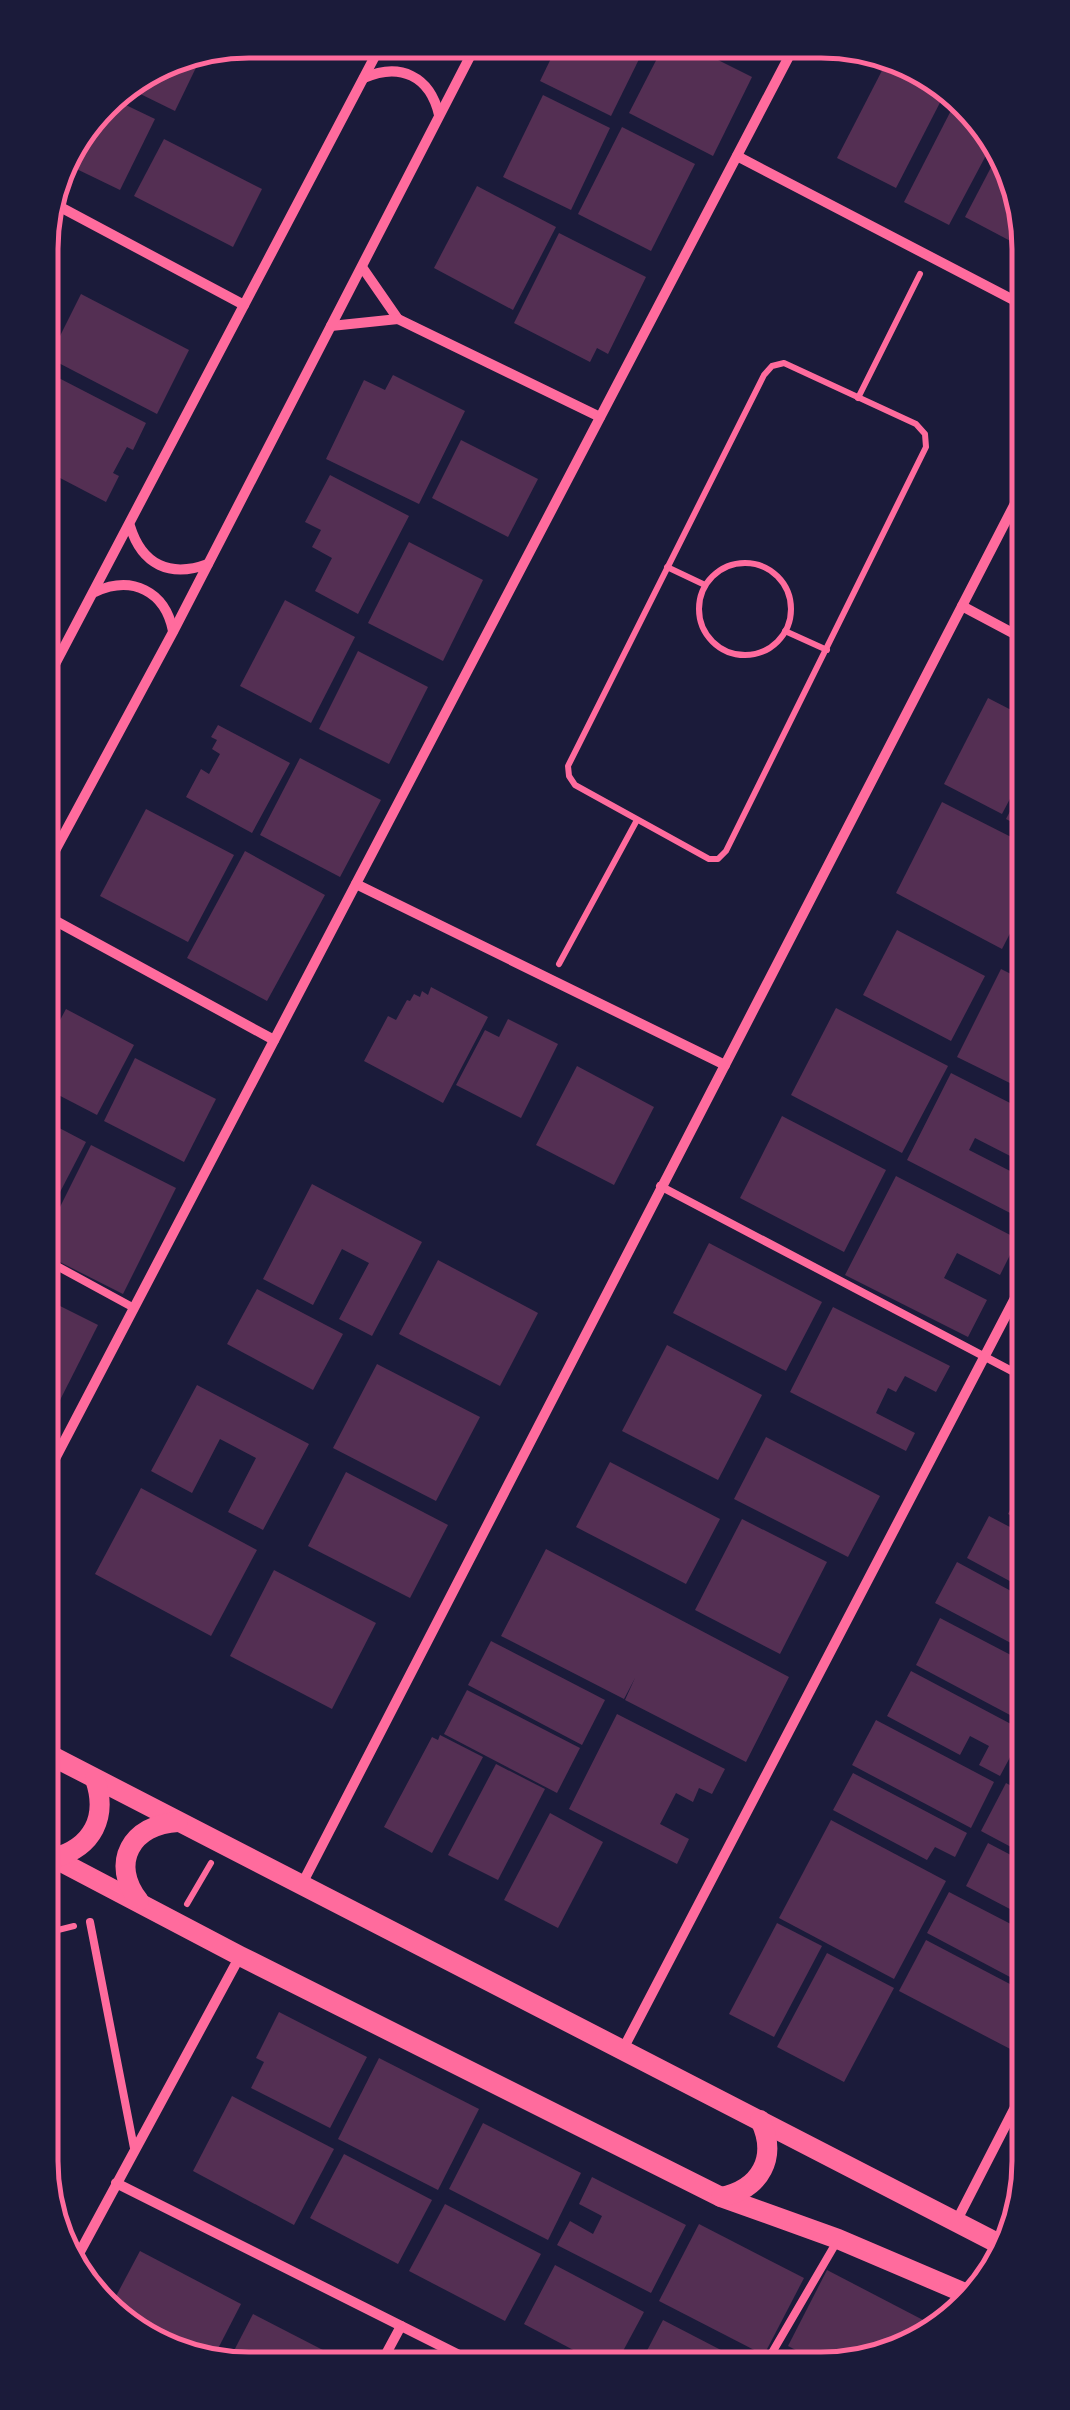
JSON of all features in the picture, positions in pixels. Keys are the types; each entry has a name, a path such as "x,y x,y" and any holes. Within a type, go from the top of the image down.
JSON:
{"main road":[{"path":"58,1759 995,2242"},
{"path":"58,1855 71,1853 85,1844 96,1830 101,1795 95,1779"},
{"path":"141,1904 129,1888 125,1868 129,1848 142,1832 160,1823 180,1822"},
{"path":"58,1860 721,2197 838,2239 961,2292"},
{"path":"721,2197 754,2183 764,2169 769,2151 760,2120"}],"street":[{"path":"58,660 374,58"},
{"path":"58,845 173,632 469,58"},
{"path":"58,1453 789,58"},
{"path":"364,78 379,71 396,70 412,75 426,85 439,116"},
{"path":"738,156 1012,299"},
{"path":"62,208 244,304"},
{"path":"362,267 398,318 600,417"},
{"path":"332,326 398,318"},
{"path":"301,1885 1012,509"},
{"path":"130,526 135,543 159,566 175,571 208,564"},
{"path":"96,592 112,584 146,589 170,615 173,632"},
{"path":"962,606 1012,633"},
{"path":"356,884 725,1065"},
{"path":"58,922 274,1040"},
{"path":"622,2052 1012,1304"},
{"path":"80,2251 240,1956"},
{"path":"956,2223 1012,2113"},
{"path":"116,2183 452,2352"},
{"path":"387,2352 401,2326"}],"lane":[{"path":"660,1186 1012,1371"},
{"path":"58,1267 134,1308"},
{"path":"90,1922 134,2148"},
{"path":"772,2352 838,2239"}],"path":[{"path":"858,398 930,256"},
{"path":"784,364 858,398 916,424 925,434 926,446 726,851 718,859 709,859 575,785 568,766 764,375 772,366 784,364"},
{"path":"755,563 768,568 787,590 791,604 785,632 764,651 735,654 722,649 710,640 698,614 705,585 726,566 755,563"},
{"path":"668,567 705,585"},
{"path":"785,632 827,650"},
{"path":"550,979 637,820"},
{"path":"176,1922 222,1844"}],"building":[{"path":"551,58 640,58 611,116 540,81"},
{"path":"657,58 714,58 752,77 713,156 629,113"},
{"path":"198,64 175,111 138,93 164,77"},
{"path":"883,68 906,77 941,100 896,188 837,158"},
{"path":"543,95 610,128 571,210 503,177"},
{"path":"124,104 155,119 120,190 75,168 97,132"},
{"path":"952,109 987,153 949,225 904,202"},
{"path":"622,127 695,164 651,251 578,214"},
{"path":"164,139 262,189 233,247 134,196"},
{"path":"993,164 1006,199 1012,242 965,217"},
{"path":"477,186 556,227 513,310 434,268"},
{"path":"559,233 646,277 608,354 597,348 590,362 514,323"},
{"path":"81,294 189,350 157,414 58,363 58,340"},
{"path":"393,375 465,411 419,504 326,459 364,380 385,390"},
{"path":"58,378 146,423 133,450 127,447 113,473 119,476 106,502 58,477"},
{"path":"461,440 538,479 508,537 432,498"},
{"path":"330,475 409,516 358,614 315,591 332,558 312,547 321,530 305,522"},
{"path":"409,542 483,580 443,661 368,623"},
{"path":"285,600 355,637 311,723 240,686"},
{"path":"358,651 428,687 389,764 319,729"},
{"path":"988,698 1012,710 1012,795 1002,814 944,784"},
{"path":"218,725 290,763 252,833 186,797 201,769 209,774 220,754 212,749 217,740 211,737"},
{"path":"300,758 381,800 340,877 260,835"},
{"path":"942,802 1012,837 1012,929 1002,949 896,893"},
{"path":"146,809 234,855 188,942 100,896"},
{"path":"245,851 325,895 267,1001 187,958"},
{"path":"897,930 985,976 951,1041 863,995"},
{"path":"1001,969 1012,974 1012,1084 957,1057"},
{"path":"431,987 488,1017 443,1103 364,1061 388,1016 396,1020 407,1000 414,994 420,997 422,991 428,995"},
{"path":"836,1008 948,1066 902,1153 791,1095"},
{"path":"66,1009 134,1045 97,1115 58,1095 58,1024"},
{"path":"508,1019 558,1044 521,1118 456,1085 485,1030 499,1037"},
{"path":"135,1058 216,1099 184,1162 104,1121"},
{"path":"577,1066 654,1107 614,1185 536,1145"},
{"path":"951,1073 1012,1104 1012,1157 975,1138 969,1150 1012,1172 1012,1214 907,1160"},
{"path":"782,1116 886,1170 844,1252 740,1198"},
{"path":"58,1127 86,1142 58,1196"},
{"path":"91,1145 176,1188 123,1294 58,1261 58,1211"},
{"path":"896,1176 1012,1236 1012,1251 1000,1275 957,1253 944,1278 987,1300 968,1337 845,1275"},
{"path":"312,1184 422,1242 372,1336 339,1319 369,1263 342,1249 313,1305 263,1279"},
{"path":"709,1243 822,1302 786,1371 673,1313"},
{"path":"438,1260 538,1313 500,1386 399,1334"},
{"path":"257,1289 343,1334 313,1390 227,1344"},
{"path":"58,1305 98,1325 58,1404"},
{"path":"833,1307 950,1366 936,1392 905,1376 896,1392 888,1388 876,1413 915,1433 906,1451 790,1392"},
{"path":"667,1345 762,1395 718,1480 622,1431"},
{"path":"377,1364 480,1417 436,1501 333,1448"},
{"path":"197,1385 309,1444 263,1530 228,1512 256,1458 220,1439 192,1493 151,1471"},
{"path":"766,1437 880,1496 848,1557 734,1499"},
{"path":"610,1462 720,1519 686,1584 576,1527"},
{"path":"346,1472 448,1525 410,1598 308,1546"},
{"path":"141,1488 257,1550 211,1636 95,1574"},
{"path":"989,1516 1012,1528 1012,1582 967,1558"},
{"path":"742,1519 827,1562 780,1654 695,1610"},
{"path":"546,1549 789,1677 746,1762 625,1700 635,1678 624,1699 501,1636"},
{"path":"957,1562 1012,1591 1012,1644 935,1603"},
{"path":"274,1570 376,1623 332,1709 230,1656"},
{"path":"940,1618 1012,1656 1012,1716 916,1665"},
{"path":"491,1641 605,1700 582,1745 468,1685"},
{"path":"911,1671 1012,1725 1012,1754 1000,1776 979,1765 989,1746 970,1736 960,1755 887,1716"},
{"path":"467,1690 580,1748 557,1793 444,1734"},
{"path":"617,1714 725,1769 712,1794 699,1788 693,1802 676,1793 660,1824 689,1839 677,1864 569,1809"},
{"path":"876,1720 994,1782 971,1828 852,1765"},
{"path":"440,1735 483,1757 432,1853 384,1827 432,1737 438,1740"},
{"path":"496,1764 545,1789 498,1880 448,1855"},
{"path":"853,1773 967,1833 955,1857 935,1847 927,1860 833,1810"},
{"path":"1006,1783 1012,1786 1012,1847 981,1831"},
{"path":"550,1813 603,1842 558,1928 504,1900"},
{"path":"831,1820 946,1881 894,1979 779,1918"},
{"path":"988,1843 1012,1856 1012,1910 966,1886"},
{"path":"949,1892 1012,1925 1012,1978 927,1933"},
{"path":"777,1923 822,1946 774,2037 729,2014"},
{"path":"926,1940 1012,1985 1012,2050 899,1991"},
{"path":"827,1953 894,1988 844,2082 777,2047"},
{"path":"279,2012 367,2057 330,2128 251,2088 264,2062 256,2058"},
{"path":"379,2058 479,2109 438,2190 338,2139"},
{"path":"232,2096 334,2149 294,2225 193,2171"},
{"path":"483,2123 581,2173 548,2240 449,2189"},
{"path":"344,2154 432,2200 398,2264 310,2218"},
{"path":"592,2177 686,2225 651,2293 557,2245 570,2221 593,2234 602,2216 579,2204"},
{"path":"445,2204 541,2254 505,2321 409,2271"},
{"path":"699,2224 804,2278 766,2352 758,2352 659,2301"},
{"path":"140,2251 241,2304 217,2350 175,2338 115,2298"},
{"path":"555,2265 644,2312 622,2352 577,2352 524,2324"},
{"path":"827,2270 925,2321 895,2338 846,2351 800,2352 788,2346"},
{"path":"253,2314 327,2352 236,2352"},
{"path":"663,2320 725,2352 646,2352"}]}
